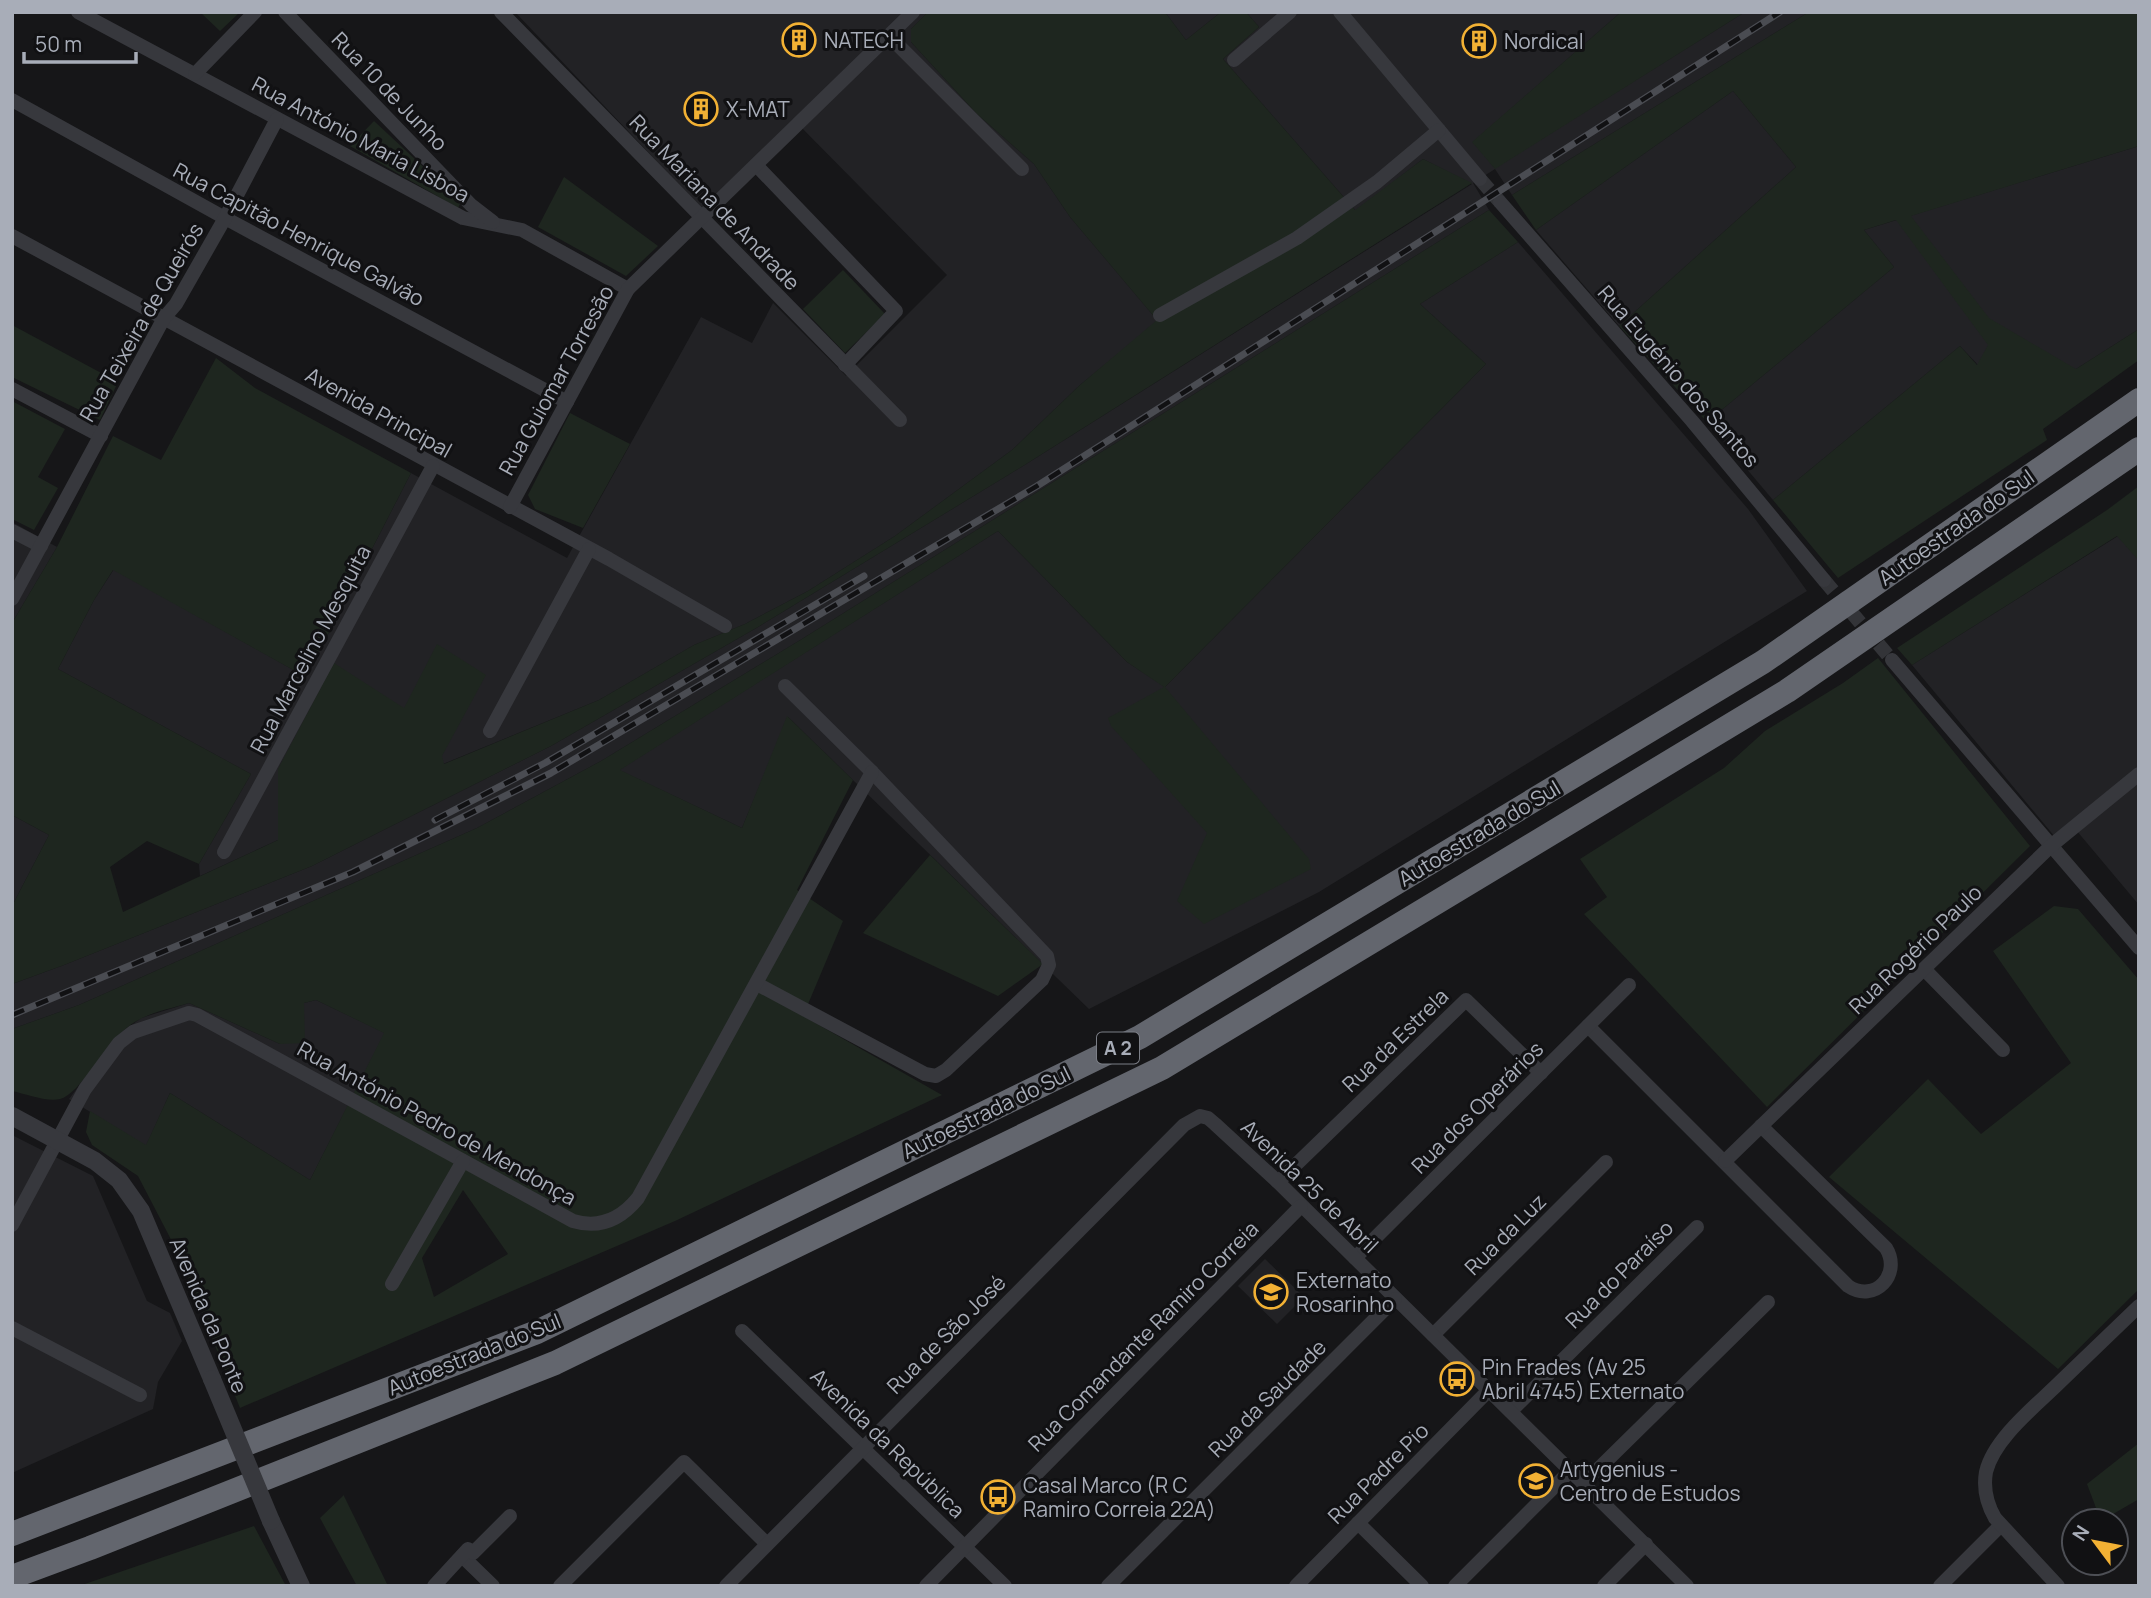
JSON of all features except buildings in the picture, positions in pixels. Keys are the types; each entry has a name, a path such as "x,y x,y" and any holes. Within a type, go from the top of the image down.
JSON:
{"highway":[{"name":"Autoestrada do Sul","path":"12,1534 537,1332 1140,1037 1763,662 2139,400"},
{"name":"Autoestrada do Sul","path":"12,1577 555,1363 1162,1068 1787,691 2139,449"}],"street":[{"name":"Rua António Maria Lisboa","path":"78,12 463,218 522,230 628,289"},
{"path":"195,74 255,12"},
{"name":"Rua 10 de Junho","path":"285,12 471,205 497,225"},
{"name":"Rua Mariana de Andrade","path":"501,12 900,420"},
{"name":"Rua Guiomar Torresão","path":"510,507 628,289 913,12"},
{"path":"1234,60 1290,12"},
{"path":"1340,12 1480,179"},
{"path":"888,36 1022,169"},
{"name":"Rua Capitão Henrique Galvão","path":"12,100 567,402"},
{"name":"Rua Teixeira de Queirós","path":"12,599 164,318 176,304 225,218 277,119"},
{"path":"1160,315 1297,238 1377,182 1439,130"},
{"path":"756,165 896,311 845,365"},
{"name":"Rua Eugénio dos Santos","path":"1500,202 1692,421 1824,580"},
{"name":"Avenida Principal","path":"12,236 589,549 725,626"},
{"path":"12,389 101,436"},
{"name":"Rua Marcelino Mesquita","path":"224,852 433,466"},
{"path":"12,531 41,546"},
{"path":"490,731 589,549"},
{"path":"1892,660 2139,948"},
{"path":"757,984 930,1076 936,1076 946,1070 1045,976 1049,965 1047,956 872,772 785,686"},
{"name":"Rua António Pedro de Mendonça","path":"12,1225 90,1080 119,1043 133,1032 189,1013 573,1221 599,1224 622,1215 638,1198 872,772"},
{"name":"Rua Rogério Paulo","path":"1725,1161 2052,845 2139,774"},
{"path":"1925,970 2003,1050"},
{"name":"Rua dos Operários","path":"1355,1258 1629,985"},
{"name":"Rua da Estrela","path":"1279,1182 1466,1000 1541,1073"},
{"path":"1588,1026 1849,1286 1864,1293 1882,1284 1891,1266 1889,1254 1761,1126"},
{"name":"Avenida da Ponte","path":"12,1116 109,1171 119,1180 141,1211 301,1586"},
{"name":"Avenida 25 de Abril","path":"1200,1116 1208,1118 1279,1182 1688,1586"},
{"name":"Rua de São José","path":"726,1586 1184,1125 1200,1116"},
{"path":"392,1284 463,1161"},
{"name":"Rua da Luz","path":"1433,1335 1606,1163"},
{"name":"Rua Comandante Ramiro Correia","path":"926,1586 1301,1206"},
{"name":"Rua do Paraíso","path":"1511,1411 1697,1227"},
{"name":"Rua da Saudade","path":"1108,1586 1395,1299"},
{"path":"1584,1483 1768,1302"},
{"path":"2058,1586 2000,1525 1988,1505 1986,1472 1992,1456 2017,1425 2139,1306"},
{"path":"12,1328 140,1395"},
{"name":"Avenida da República","path":"742,1331 1005,1586"},
{"name":"Rua Padre Pio","path":"1296,1586 1489,1390"},
{"path":"560,1586 684,1462 767,1544"},
{"path":"1455,1586 1571,1470"},
{"path":"434,1586 468,1549 473,1553 510,1516"},
{"path":"1358,1523 1422,1586"},
{"path":"1940,1586 2000,1525"},
{"path":"1604,1586 1646,1544"},
{"path":"462,1556 493,1586"}],"shaded area":[{"path":"200,12 240,12 220,31"},
{"path":"515,12 928,12 911,29 911,42 977,114 1034,164 1070,217 1158,321 1080,385 1012,450 895,536 808,591 745,624 694,645 599,700 443,764 200,876 199,864 251,774 58,669 94,600 114,569 306,677 411,473 567,558 701,317 752,343 773,303 846,376 947,275 793,119 702,209"},
{"path":"928,12 1165,12 1186,40 1221,12 1246,12 1259,27 1223,59 1355,210 1423,159 1472,183 1023,466 758,627 551,746 312,866 12,984 12,906 49,835 12,815 12,623 57,547 113,436 161,460 216,358 255,388 411,473 306,677 113,570 58,669 251,774 199,864 147,841 110,867 123,912 278,840 278,769 334,663 404,708 437,644 486,675 442,756 444,764 599,700 694,645 745,624 808,591 895,536 1012,450 1080,385 1157,320 1070,217 1034,164 977,114 911,42 911,29"},
{"path":"1165,12 1221,12 1186,40"},
{"path":"1246,12 1621,12 1473,142 1495,168 1745,12 1809,12 1512,195 1495,169 1473,183 1489,210 802,639 601,761 477,828 79,1005 12,1029 12,984 312,866 551,746 758,627 1023,466 1472,184 1423,159 1356,211 1223,59 1259,27"},
{"path":"1621,12 1745,12 1495,169 1472,142"},
{"path":"1809,12 2139,12 2139,146 1911,216 1989,318 2076,369 2139,329 2139,360 2043,429 2047,440 1838,578 1773,500 1960,346 1977,365 1988,345 1896,220 1864,230 1894,267 1707,422 1619,326 1796,167 1733,91 1536,230 1512,195"},
{"path":"1733,91 1796,167 1619,326 1536,230"},
{"path":"374,121 461,202 458,208 350,146"},
{"path":"2139,146 2139,329 2076,369 1978,365 1960,346 1773,500 1707,422 1894,267 1864,230"},
{"path":"564,177 658,246 626,276 538,227"},
{"path":"1489,210 1518,242 1420,304 1486,364 1165,687 1309,859 1311,869 1204,924 1177,901 1207,833 1111,726 1108,718 1164,687 1127,662 998,531 620,770 742,828 787,716 853,780 797,890 843,921 803,1016 942,1095 675,1221 240,1408 177,1251 138,1176 92,1145 86,1132 90,1111 146,1145 170,1093 310,1180 384,1033 316,1000 304,1003 305,1043 280,1044 189,1003 150,1015 129,1026 76,1088 68,1095 54,1100 12,1091 12,1029 79,1005 477,828 601,761 802,639","holes":["463,1190 508,1254 434,1297 422,1258"]},
{"path":"1518,242 1748,509 1807,591 1319,892 1089,1009 788,717 742,828 619,770 998,531 1127,662 1165,687 1486,364 1420,304"},
{"path":"843,270 885,314 845,353 803,309"},
{"path":"12,325 118,382 100,420 12,377"},
{"path":"12,401 65,429 38,477 58,488 34,530 12,519"},
{"path":"570,413 630,444 583,528 535,509 528,495"},
{"path":"2139,486 2139,561 2117,536 1912,665 1897,648 2107,510"},
{"path":"12,522 57,547 12,623"},
{"path":"2118,536 2139,560 2139,905 2071,824 2055,837 1912,665"},
{"path":"1878,658 2030,846 1767,1107 1584,914 1607,897 1580,859 1724,768 1765,731"},
{"path":"12,815 49,835 12,906"},
{"path":"930,855 1043,964 998,996 863,933"},
{"path":"2054,906 2078,909 2139,980 2139,1289 2058,1369 1829,1177 1928,1079 1981,1134 2071,1063 1993,951"},
{"path":"316,1000 385,1033 310,1180 170,1093 146,1146 69,1099 117,1036 141,1018 189,1003 280,1044 304,1003"},
{"path":"12,1135 93,1176 147,1301 170,1313 182,1341 158,1382 153,1409 12,1473"},
{"name":"Externato Rosarinho","path":"1265,1259 1304,1297 1277,1324 1238,1286"},
{"path":"2139,1443 2139,1499 2125,1507 2096,1507 2087,1484"},
{"path":"344,1495 388,1586 357,1586 320,1518"},
{"path":"254,1526 286,1586 79,1586"}],"tunnel":[{"path":"1480,179 1500,202"},
{"path":"1824,580 1892,660"}],"railway":[{"path":"12,1015 353,872 551,773 1037,486 1780,12"},
{"path":"435,820 545,763 864,576"}],"place":[{"name":"NATECH","path":"799,40"},
{"name":"Nordical","path":"1479,41"},
{"name":"X-MAT","path":"701,109"},
{"name":"Externato Rosarinho","path":"1271,1292"},
{"name":"Pin Frades (Av 25 Abril 4745) Externato","path":"1457,1379"},
{"name":"Artygenius - Centro de Estudos","path":"1536,1481"},
{"name":"Casal Marco (R C Ramiro Correia 22A)","path":"998,1497"}]}
